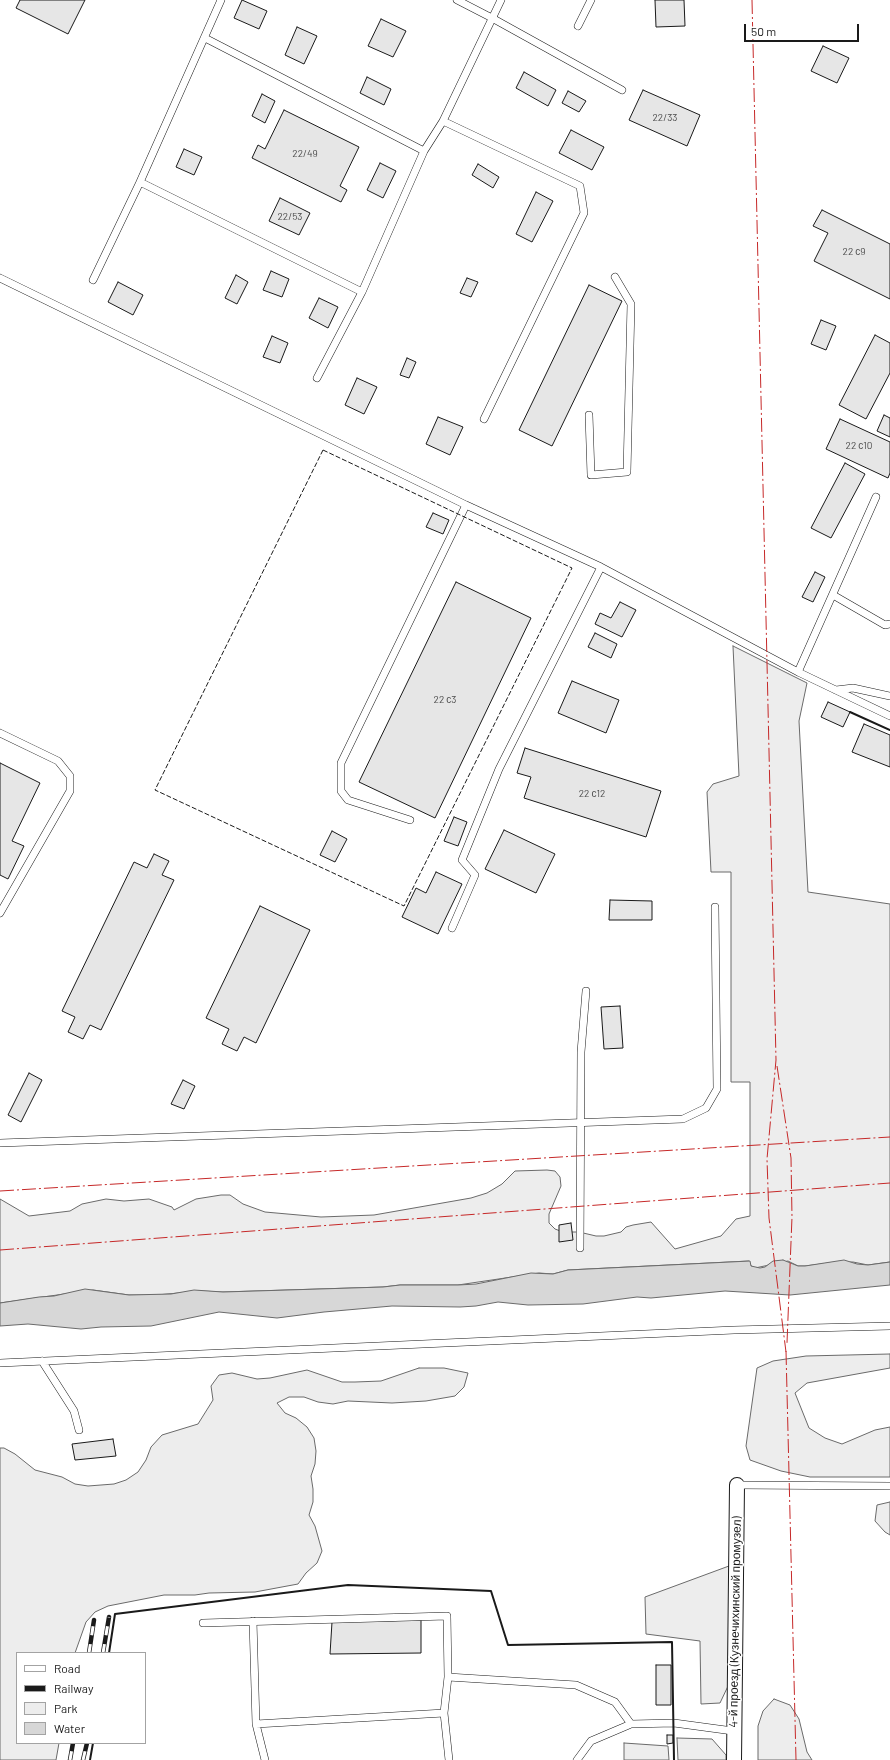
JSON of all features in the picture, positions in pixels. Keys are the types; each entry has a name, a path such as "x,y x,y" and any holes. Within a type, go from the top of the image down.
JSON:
{"street":[{"name":"4-й проезд (Кузнечихинский промузел)","path":"734,1760 733,1731 737,1485"}],"lane":[{"path":"93,280 140,182 221,0"},
{"path":"457,0 622,90"},
{"path":"317,378 362,292 424,151 443,121 501,0"},
{"path":"578,26 591,0"},
{"path":"205,38 424,151"},
{"path":"443,121 580,186 584,213 484,419"},
{"path":"140,182 362,292"},
{"path":"589,415 591,475 627,472 631,304 615,277"},
{"path":"0,278 466,505 601,567 798,672 890,716"},
{"path":"798,672 876,497"},
{"path":"410,820 348,800 341,791 341,763 466,505"},
{"path":"452,928 475,875 462,860 499,769 601,567"},
{"path":"833,595 885,625 890,624"},
{"path":"836,690 852,688 890,696"},
{"path":"0,733 58,762 70,776 70,791 0,913"},
{"path":"0,1143 684,1119 706,1108 717,1089 715,907"},
{"path":"580,1248 582,1122 581,1052 586,991"},
{"path":"0,1363 734,1330 890,1326"},
{"path":"42,1361 74,1412 79,1430"},
{"path":"737,1485 890,1486"},
{"path":"203,1623 447,1616 448,1677 444,1713 449,1760"},
{"path":"254,1621 256,1724 264,1760"},
{"path":"448,1677 576,1685 615,1702 631,1724"},
{"path":"256,1724 444,1713"},
{"path":"577,1760 591,1742 631,1724 674,1722 733,1731"}],"green space":[{"path":"733,646 807,683 799,721 808,892 890,904 890,1262 868,1265 853,1262 798,1266 788,1261 755,1268 751,1266 749,1261 568,1270 553,1274 539,1273 458,1285 400,1285 383,1287 223,1292 200,1291 157,1295 129,1295 93,1290 0,1303 0,1199 29,1216 70,1211 82,1204 106,1199 124,1201 149,1199 172,1207 174,1210 196,1199 221,1195 230,1195 243,1204 265,1212 321,1217 374,1215 471,1198 487,1193 502,1184 515,1171 547,1170 555,1171 560,1177 561,1186 549,1214 549,1223 555,1229 563,1232 579,1232 596,1236 604,1236 621,1232 626,1227 651,1222 675,1249 721,1236 736,1219 750,1216 750,1082 731,1082 731,872 711,872 707,792 713,784 739,776"},
{"path":"890,1354 890,1368 807,1383 795,1393 809,1428 825,1438 842,1444 875,1430 890,1427 890,1477 810,1477 781,1471 750,1460 746,1446 757,1368 773,1361 806,1356"},
{"path":"419,1368 444,1368 468,1373 464,1387 455,1396 426,1401 392,1403 348,1401 333,1404 318,1402 304,1397 289,1397 277,1403 285,1413 296,1418 307,1427 314,1438 316,1451 315,1464 311,1476 313,1502 309,1515 315,1526 322,1551 317,1563 306,1573 298,1584 255,1592 164,1595 108,1606 95,1612 86,1622 75,1652 16,1652 16,1744 59,1744 56,1760 0,1760 0,1448 4,1448 15,1454 35,1470 62,1477 75,1484 88,1486 114,1484 126,1480 138,1472 146,1460 151,1447 162,1435 198,1424 213,1400 211,1386 219,1375 232,1373 257,1379 270,1378 307,1370 342,1382 381,1381"},
{"path":"890,1502 890,1535 885,1532 875,1521 877,1505"},
{"path":"729,1566 729,1684 720,1703 701,1704 700,1641 646,1634 645,1597"},
{"path":"774,1699 790,1705 799,1719 807,1752 812,1760 758,1760 758,1726 763,1711"},
{"path":"677,1738 712,1739 726,1755 726,1760 678,1760"},
{"path":"624,1743 668,1746 669,1760 624,1760"}],"water":[{"path":"783,1260 798,1266 844,1260 857,1264 868,1265 890,1262 890,1285 790,1295 725,1291 651,1298 637,1297 583,1304 528,1305 498,1302 460,1307 392,1306 277,1318 219,1312 151,1326 81,1329 28,1324 0,1326 0,1303 54,1296 85,1289 129,1295 171,1294 194,1290 223,1292 383,1287 400,1285 458,1285 476,1284 531,1273 553,1274 568,1270 750,1261 751,1266 760,1268 765,1267 773,1261"}],"building":[{"path":"20,0 85,0 68,34 16,8"},
{"path":"242,0 267,11 259,29 234,18"},
{"path":"655,0 684,0 685,26 656,27"},
{"path":"381,19 406,31 393,57 368,46"},
{"path":"297,27 317,36 304,64 285,55"},
{"path":"823,46 849,58 837,83 811,71"},
{"path":"524,72 556,90 548,106 516,88"},
{"path":"367,77 391,89 384,105 360,93"},
{"path":"643,90 700,115 687,146 629,120"},
{"path":"568,91 586,101 579,112 562,103"},
{"path":"262,94 275,101 265,123 252,116"},
{"path":"284,110 359,147 340,186 347,190 341,202 252,158 258,145 265,149"},
{"path":"571,130 604,147 592,170 559,153"},
{"path":"184,149 202,157 194,175 176,167"},
{"path":"380,163 396,171 383,198 367,190"},
{"path":"478,164 499,177 493,188 472,175"},
{"path":"536,192 553,201 532,242 516,234"},
{"path":"280,198 310,213 299,235 269,221"},
{"path":"822,210 890,244 890,299 814,261 828,233 813,226"},
{"path":"271,271 289,279 282,297 263,290"},
{"path":"236,275 248,282 237,304 225,298"},
{"path":"467,278 478,282 471,297 460,293"},
{"path":"118,282 143,295 133,315 108,302"},
{"path":"589,285 622,301 552,446 519,430"},
{"path":"319,298 338,307 328,328 309,318"},
{"path":"821,320 836,326 826,350 811,344"},
{"path":"875,335 890,343 890,373 866,419 839,405"},
{"path":"272,336 288,343 280,363 263,357"},
{"path":"407,358 416,362 409,378 400,375"},
{"path":"357,378 377,387 364,414 345,405"},
{"path":"884,415 890,418 890,437 877,431"},
{"path":"438,417 463,427 450,455 426,444"},
{"path":"840,419 890,442 890,473 888,478 826,449"},
{"path":"845,463 865,474 831,538 811,528"},
{"path":"433,513 449,520 443,534 426,527"},
{"path":"815,572 825,577 813,602 802,597"},
{"path":"456,582 531,618 435,818 359,782"},
{"path":"620,602 636,610 622,637 595,624 600,613 611,618"},
{"path":"595,633 617,644 611,658 588,647"},
{"path":"572,681 619,700 606,733 558,713"},
{"path":"828,702 850,712 843,727 821,717"},
{"path":"864,724 890,735 890,767 852,752"},
{"path":"525,748 661,791 646,837 524,798 531,777 517,773"},
{"path":"0,763 40,783 12,841 24,846 8,879 0,875"},
{"path":"454,817 467,822 458,846 444,841"},
{"path":"504,830 555,854 536,893 485,869"},
{"path":"332,831 347,839 335,862 320,855"},
{"path":"154,854 169,861 162,875 174,880 101,1030 90,1025 83,1039 68,1032 75,1017 62,1011 134,862 147,868"},
{"path":"436,872 462,884 438,934 402,917 416,888 426,893"},
{"path":"610,900 652,901 652,920 609,920"},
{"path":"260,906 310,930 256,1043 244,1037 237,1051 222,1044 229,1029 206,1018"},
{"path":"620,1006 623,1048 604,1049 601,1007"},
{"path":"29,1073 42,1080 21,1122 8,1115"},
{"path":"183,1080 195,1086 184,1109 171,1104"},
{"path":"571,1223 573,1240 559,1242 559,1225"},
{"path":"113,1439 116,1456 75,1460 72,1444"},
{"path":"421,1620 421,1653 330,1654 332,1622"},
{"path":"656,1665 671,1665 671,1705 656,1705"},
{"path":"667,1735 673,1735 673,1743 667,1744"}],"railway":[{"path":"103,1652 109,1617"},
{"path":"89,1652 94,1620"},
{"path":"70,1760 73,1744"},
{"path":"83,1760 87,1744"}],"fence":[{"path":"323,450 572,568 404,906 155,790 323,450"}],"wall":[{"path":"850,712 890,730"},
{"path":"109,1652 115,1614 348,1585 491,1591 508,1645 672,1642 674,1760"},
{"path":"90,1760 93,1744"}],"power":[{"path":"752,0 776,1060 767,1159 769,1218 786,1352"},
{"path":"777,1066 791,1158 792,1217 787,1343"},
{"path":"0,1191 890,1137"},
{"path":"0,1250 890,1183"},
{"path":"786,1351 796,1760"}]}
